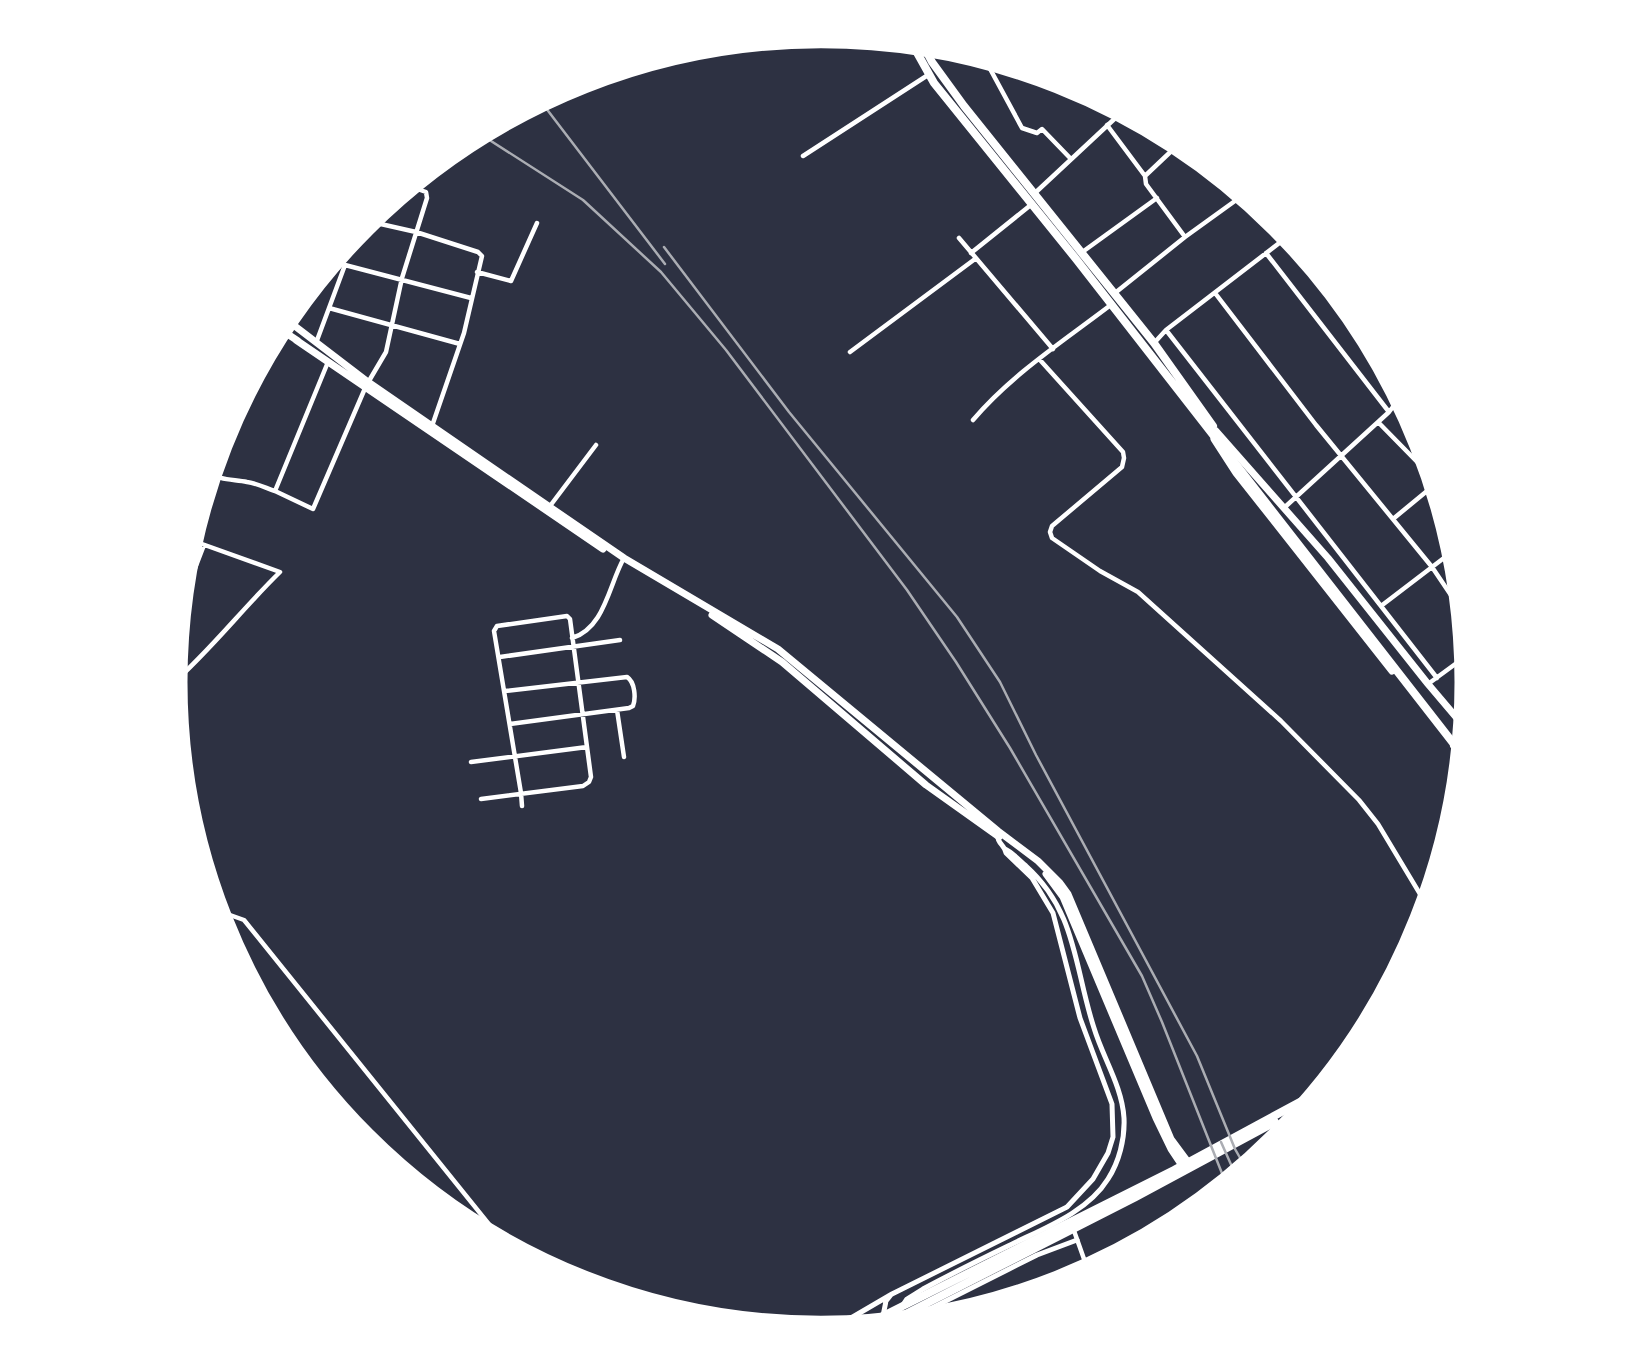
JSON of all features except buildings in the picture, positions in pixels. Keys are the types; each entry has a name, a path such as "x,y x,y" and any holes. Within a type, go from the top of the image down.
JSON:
{"highway":[{"path":"916,51 928,75 989,144"},
{"path":"927,53 996,154 1115,299"},
{"path":"1033,199 1082,253 1230,454 1456,747"},
{"path":"1230,454 1457,738"},
{"path":"904,1315 1149,1189 1303,1101"},
{"path":"881,1317 1294,1111"}],"main road":[{"path":"292,324 367,384 496,478 623,560 778,649 998,833 1007,844 1046,874 1063,897 1167,1141 1187,1166"},
{"path":"286,333 432,426 623,560"},
{"path":"296,340 301,341 304,334"},
{"path":"1214,432 1285,507 1458,720"},
{"path":"1214,432 1218,449 1236,474 1453,743 1456,741"}],"street":[{"path":"988,66 1022,128 1037,133 1042,129 1071,159"},
{"path":"803,156 928,75"},
{"path":"971,253 1033,199 1116,117"},
{"path":"1107,125 1185,237"},
{"path":"1145,176 1173,149"},
{"path":"217,477 246,481 313,509 367,384 386,352 402,278 427,198 426,192 416,189"},
{"path":"1082,253 1157,198"},
{"path":"973,420 986,405 1115,299 1185,237 1238,199"},
{"path":"378,223 416,232 480,254 460,344 432,426"},
{"path":"477,272 511,281 537,223"},
{"path":"959,238 1053,349"},
{"path":"1150,346 1166,330 1282,241"},
{"path":"1266,253 1388,412"},
{"path":"850,352 975,259"},
{"path":"316,344 345,265 471,298"},
{"path":"1215,293 1316,425 1432,566 1454,599"},
{"path":"329,308 460,344"},
{"path":"1166,330 1437,678"},
{"path":"1040,360 1123,452 1124,458 1122,467 1052,526 1049,532 1052,538 1100,571 1138,592 1281,721 1359,800 1398,856 1422,896"},
{"path":"275,491 328,362"},
{"path":"1285,507 1395,404"},
{"path":"1378,422 1421,466"},
{"path":"549,507 596,445"},
{"path":"1393,519 1428,488"},
{"path":"183,675 196,664 244,607 280,572 198,543"},
{"path":"192,577 204,545"},
{"path":"1381,606 1447,555"},
{"path":"572,638 582,635 595,622 623,560"},
{"path":"481,799 521,793 583,786 589,782 591,776 584,712 570,619 567,616 497,626 494,631 500,657 521,793 522,806"},
{"path":"500,657 620,640"},
{"path":"1428,684 1459,662"},
{"path":"505,691 627,677 631,679 633,706 510,724"},
{"path":"617,710 624,757"},
{"path":"471,762 587,747"},
{"path":"849,1319 892,1294 1066,1207 1101,1168 1113,1137 1112,1104 1080,1018 1053,913 1038,886 1006,853 1007,844"},
{"path":"896,1316 907,1299 923,1289 1068,1216 1100,1190 1118,1159 1124,1120 1121,1102 1094,1031 1062,910 1038,877 1007,844"},
{"path":"227,914 244,920 494,1230"},
{"path":"1066,1207 1085,1262"},
{"path":"925,1312 1037,1255 1077,1240"},
{"path":"883,1317 886,1301 892,1294"}],"railway":[{"path":"545,107 665,264"},
{"path":"487,138 583,200 661,272 726,350 907,590 1010,748 1142,976 1223,1177"},
{"path":"664,247 789,412 957,617 1000,682 1036,755 1197,1056 1242,1162"},
{"path":"1221,1142 1233,1169"}]}
